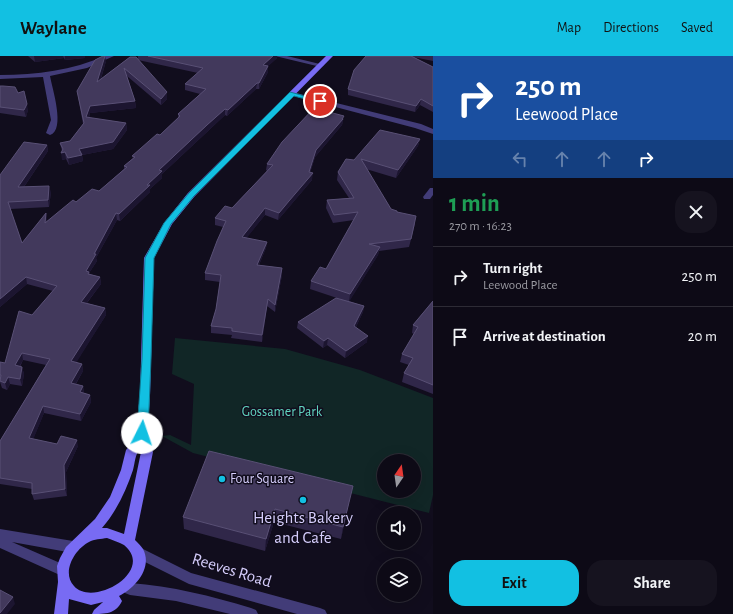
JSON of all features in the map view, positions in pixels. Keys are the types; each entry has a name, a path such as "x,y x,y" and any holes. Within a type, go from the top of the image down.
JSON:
{"main road":[{"path":"128,541 133,524 147,452 141,440 146,373 149,258 168,223 191,194 330,56"},
{"path":"61,614 65,558 99,522 115,500 128,470 132,450 141,440"},
{"path":"78,543 95,535 107,533 128,541 137,552 140,564 138,577 130,589 99,614"},
{"path":"63,576 70,592 80,599 92,602 105,602 118,598"}],"street":[{"path":"0,77 46,75 88,65 111,56"},
{"path":"278,56 321,65"},
{"path":"46,75 55,120 50,133"},
{"path":"292,94 418,126 433,132"},
{"path":"427,197 433,190"},
{"path":"0,534 78,543"},
{"path":"0,542 63,576"},
{"name":"Reeves Road","path":"137,552 189,578 320,614"},
{"path":"130,589 153,590 194,597 252,614"}],"green space":[{"name":"Gossamer Park","path":"175,338 285,349 360,370 433,398 433,495 429,513 421,511 421,506 401,506 193,453 162,436 170,435 191,445 194,384 172,374"}],"building":[{"path":"105,56 97,82 130,57 136,57 167,92 161,99 124,68 135,101 90,106 86,117 126,123 113,142 79,149 82,155 68,158 65,152 61,153 63,149 60,143 70,141 84,123 77,91 95,60"},
{"path":"148,56 273,56 263,65 268,66 259,83 257,83 228,110 225,109 207,125 159,170 162,171 147,185 150,185 119,214 116,213 86,271 89,272 88,274 100,277 81,302 105,308 71,361 82,364 71,383 83,386 80,392 90,395 80,414 43,406 29,438 57,444 61,436 77,440 64,465 65,489 32,494 32,483 0,478 0,441 50,359 22,353 15,365 22,367 20,379 8,377 5,383 0,381 0,362 5,363 19,311 32,315 57,286 26,277 0,299 0,175 24,142 47,145 18,187 49,186 48,200 8,202 22,243 46,213 45,223 73,200 76,202 92,189 99,191 127,167 124,166 135,157 132,156 157,134 160,135 180,116 178,114 206,89 185,84 203,68"},
{"path":"366,56 411,56 433,67 433,106 421,99 416,106 348,89 354,70"},
{"path":"0,86 15,87 18,93 24,91 27,104 24,110 0,107"},
{"path":"314,108 344,116 316,150 309,172 313,173 279,213 265,208 242,237 267,242 257,265 282,268 275,305 268,299 262,335 232,331 232,328 211,326 216,309 221,275 205,273 226,221 215,218 225,206 232,208 273,165 267,164 282,142"},
{"path":"380,130 420,139 398,170 361,159 391,209 397,212 416,216 411,239 369,244 380,247 350,294 311,281 320,267 326,269 358,212 334,215 327,200 354,198 338,172 346,159 354,160"},
{"path":"336,298 364,306 354,326 368,336 346,351 328,338 324,341 298,322"},
{"path":"433,301 433,385 404,373 413,358 402,354 418,327 413,325"},
{"path":"209,451 353,486 343,527 275,509 266,539 183,517"},
{"path":"0,590 13,597 0,613"}],"place":[{"name":"Four Square","path":"222,479"},
{"name":"Heights Bakery and Cafe","path":"303,500"}],"route":[{"path":"142,433 147,359 149,258 168,223 191,194 292,94 320,101"}]}
